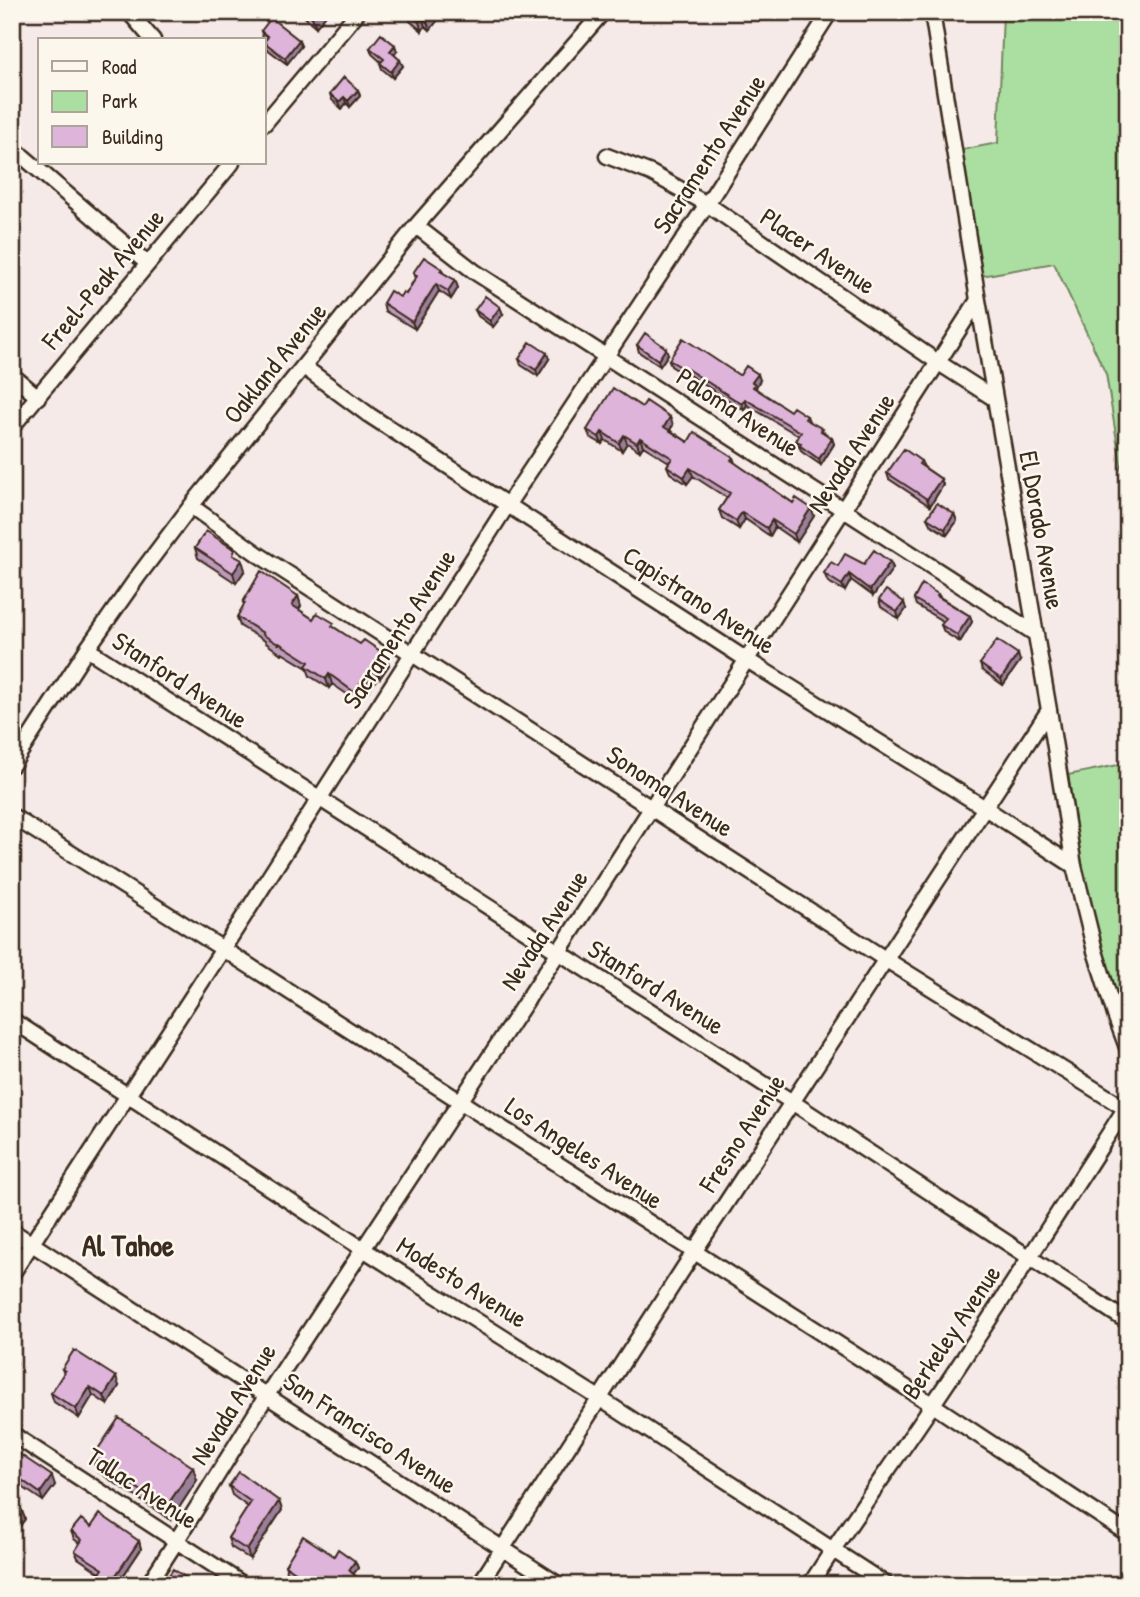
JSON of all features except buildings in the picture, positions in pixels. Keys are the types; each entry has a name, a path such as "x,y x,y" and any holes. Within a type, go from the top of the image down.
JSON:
{"street":[{"path":"129,12 151,38"},
{"path":"266,122 358,12"},
{"name":"Oakland Avenue","path":"12,765 87,649 191,506 416,226 603,12"},
{"name":"Sacramento Avenue","path":"12,1274 508,504 707,204 830,12"},
{"name":"El Dorado Avenue","path":"932,12 1073,866 1095,951 1128,1050"},
{"path":"12,147 148,264"},
{"name":"Placer Avenue","path":"607,156 651,173 707,204 995,399"},
{"name":"Freel-Peak Avenue","path":"12,427 231,164"},
{"name":"Paloma Avenue","path":"416,226 475,272 1035,634"},
{"name":"Nevada Avenue","path":"148,1585 267,1395 558,953 978,299"},
{"name":"Capistrano Avenue","path":"304,367 369,415 747,660 1073,866"},
{"path":"12,375 38,397"},
{"name":"Sonoma Avenue","path":"191,506 259,555 885,959 1127,1107"},
{"name":"Stanford Avenue","path":"87,649 792,1102 1128,1322"},
{"name":"Fresno Avenue","path":"479,1585 1049,710"},
{"name":"Los Angeles Avenue","path":"12,816 933,1405 1128,1534"},
{"name":"Modesto Avenue","path":"12,1020 887,1585"},
{"name":"Berkeley Avenue","path":"810,1585 933,1405 1127,1107"},
{"name":"San Francisco Avenue","path":"12,1231 559,1585"},
{"name":"Tallac Avenue","path":"12,1434 244,1585"}],"green space":[{"path":"1003,12 1128,12 1128,508 1106,374 1054,263 981,276 961,150 998,143"},
{"path":"1128,763 1128,1004 1115,1010 1100,960 1068,775"}],"district":[{"name":"Al Tahoe","path":"128,1246"}]}
